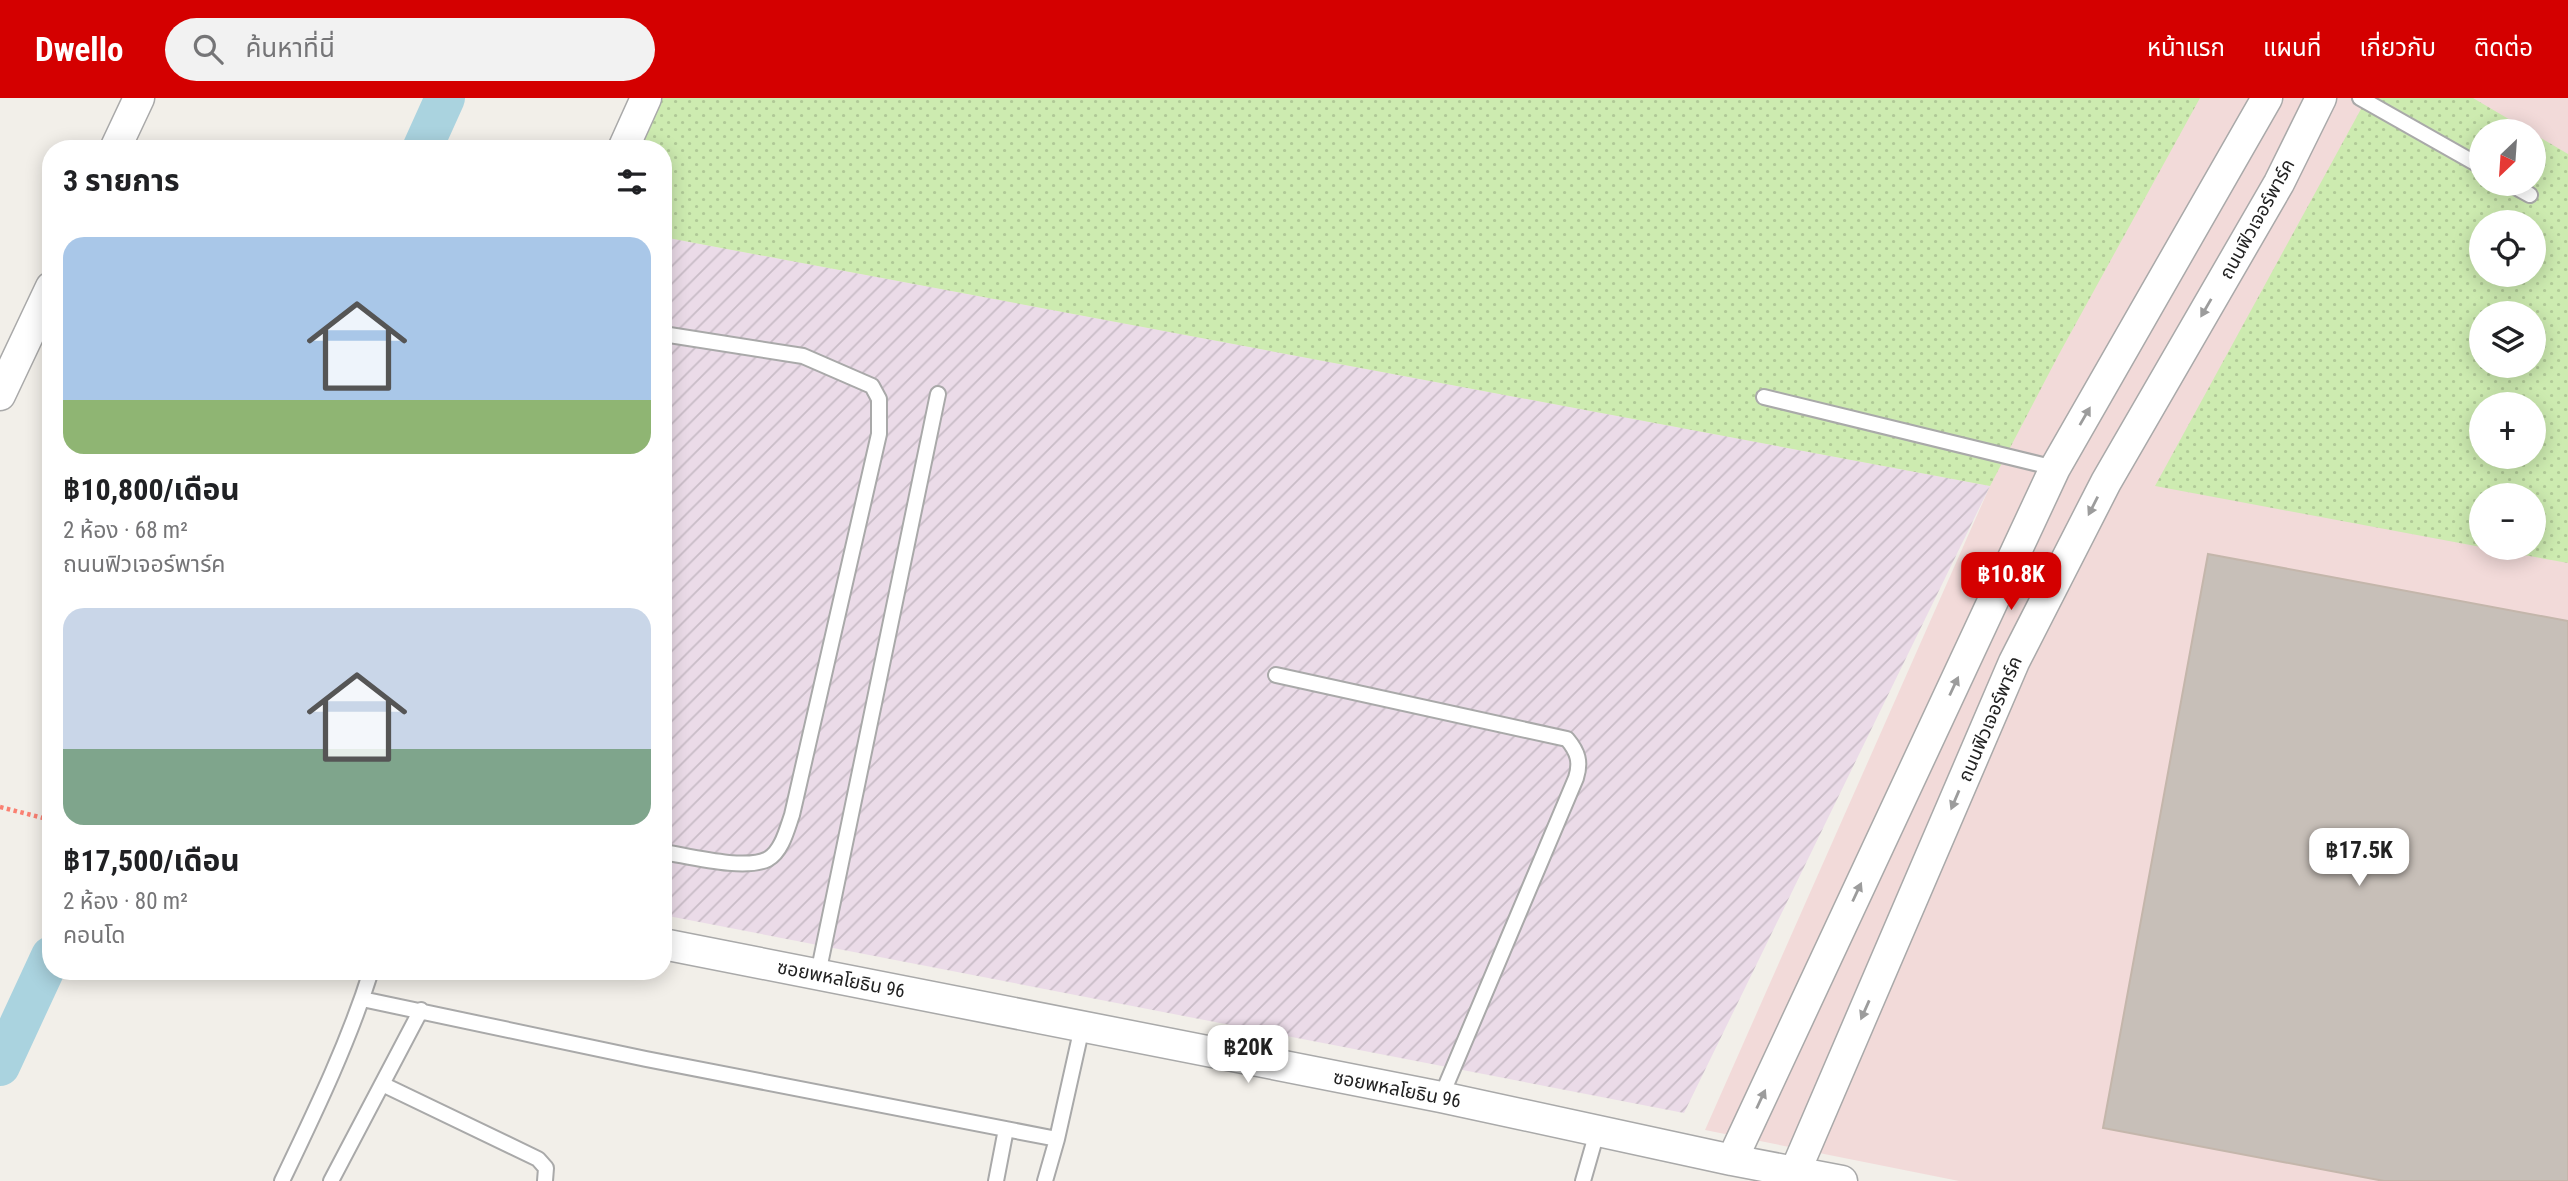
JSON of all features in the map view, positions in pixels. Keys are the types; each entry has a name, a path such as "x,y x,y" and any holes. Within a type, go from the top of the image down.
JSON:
{"street":[{"path":"119,140 139,98"},
{"path":"627,140 646,98"},
{"path":"1732,1160 2055,468 2267,98"},
{"name":"ถนนฟิวเจอร์พาร์ค","path":"1795,1172 2014,662 2105,482 2278,183 2321,98"},
{"path":"0,395 42,306"},
{"name":"ซอยพหลโยธิน 96","path":"672,946 1440,1097 1597,1132 1842,1181"}],"lane":[{"path":"2360,98 2469,160"},
{"path":"672,335 803,356 872,386 879,399 880,410 879,434 792,816 782,844 769,859 747,864 672,853"},
{"path":"818,974 938,394"},
{"path":"1764,397 2055,468"},
{"path":"1276,674 1567,739 1578,756 1579,769 1576,778 1440,1097"},
{"path":"282,1181 330,1080 368,980"},
{"path":"362,999 646,1059 1057,1139"},
{"path":"331,1181 421,1010"},
{"path":"1045,1181 1082,1027"},
{"path":"382,1084 538,1159 546,1168 545,1181"},
{"path":"996,1181 1006,1129"},
{"path":"1583,1181 1597,1132"}],"path":[{"path":"0,807 42,818"}],"shaded area":[{"path":"656,98 2568,98 2568,1181 1959,1181 1705,1130 1990,486 672,239 672,140 662,140"},
{"path":"672,239 1990,486 1684,1113 672,917"}],"green space":[{"path":"656,98 2200,98 1990,486 672,239 672,140 636,140"},
{"path":"2367,98 2473,98 2509,119 2469,119 2469,196 2546,196 2546,141 2568,154 2568,563 2546,559 2546,483 2469,483 2469,545 2155,486"}],"building":[{"path":"2208,554 2568,621 2568,1181 2384,1181 2103,1128"}],"waterway":[{"path":"426,140 445,98"},
{"path":"0,1066 42,975"}]}
